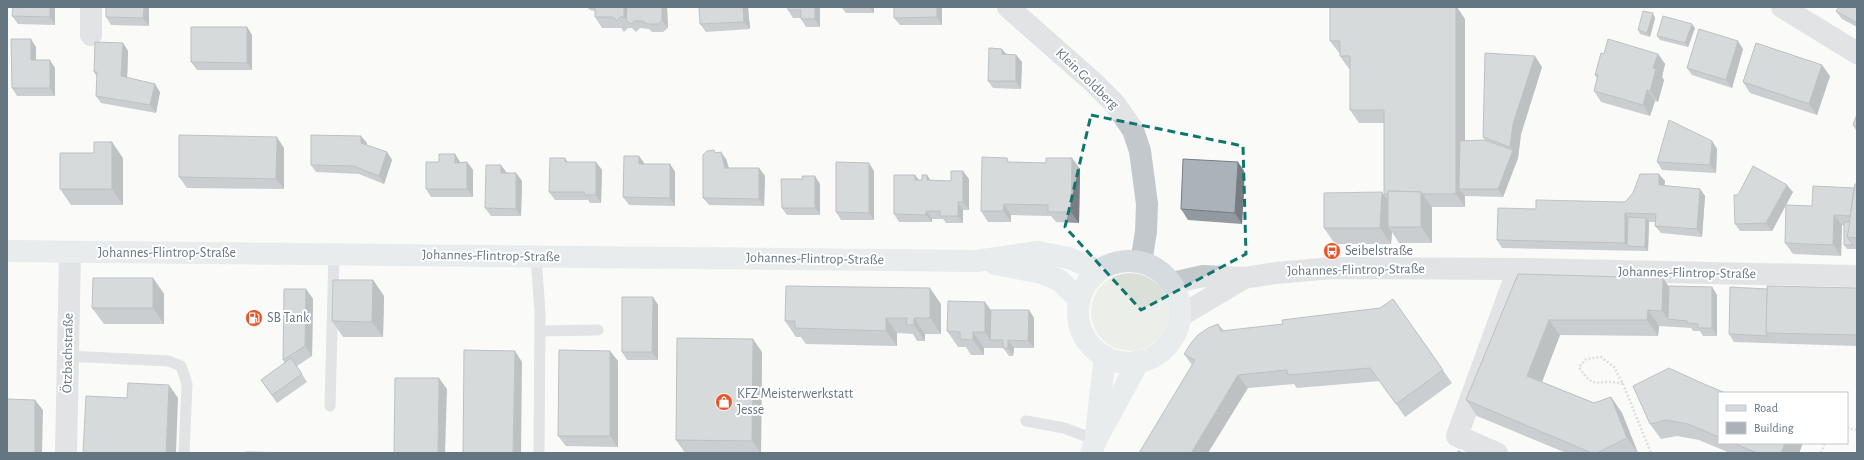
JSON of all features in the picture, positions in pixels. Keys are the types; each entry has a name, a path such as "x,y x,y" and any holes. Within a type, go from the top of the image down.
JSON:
{"main road":[{"name":"Johannes-Flintrop-Straße","path":"7,251 70,253 334,254 976,261 1038,252 1069,258 1099,271"},
{"name":"Johannes-Flintrop-Straße","path":"976,261 1042,273 1058,280 1080,300"},
{"path":"1120,262 1141,262 1153,266 1172,283 1178,294 1180,316 1177,328 1166,346 1151,358 1127,363 1105,356 1090,343 1081,325 1078,312 1080,300 1090,280 1099,271 1120,262"},
{"path":"1093,446 1105,356"},
{"path":"1093,446 1139,361"}],"street":[{"path":"91,7 91,35"},
{"name":"Klein Goldberg","path":"1008,7 1092,82 1114,104 1133,130 1140,151 1147,204 1146,232 1141,262"},
{"path":"1782,7 1857,53"},
{"name":"Ötzbachstraße","path":"66,453 70,253"},
{"name":"Johannes-Flintrop-Straße","path":"1172,283 1203,276 1244,278 1276,272 1332,268 1518,269 1857,276"},
{"path":"1497,453 1457,436 1518,269"},
{"name":"Johannes-Flintrop-Straße","path":"1180,316 1244,278"}],"lane":[{"path":"330,406 334,254"},
{"path":"536,256 540,331 539,452"},
{"path":"540,331 598,330"},
{"path":"68,356 169,361 181,366 187,384 184,453"},
{"path":"1026,421 1064,428 1093,446"}],"path":[{"path":"1623,384 1614,381 1598,383 1586,379 1579,367 1586,359 1601,356 1614,367 1623,384 1651,453"}],"highlighted area":[{"path":"1091,115 1243,146 1246,254 1141,310 1065,227"}],"shaded area":[{"path":"1130,273 1145,276 1158,284 1166,297 1169,312 1166,327 1158,340 1145,348 1130,351 1115,348 1102,340 1094,327 1091,312 1094,297 1102,284 1115,276"}],"building":[{"path":"13,7 50,7 50,17 12,16"},
{"path":"106,7 144,7 143,18 106,17"},
{"path":"595,7 624,7 624,17 620,17 617,21 613,17 595,17"},
{"path":"627,7 662,7 662,20 658,24 647,24 643,21 634,21 631,24 626,20"},
{"path":"699,7 743,7 744,22 700,24"},
{"path":"788,7 815,7 815,19 801,19 801,10 788,10"},
{"path":"894,7 937,7 937,17 894,18"},
{"path":"1330,7 1456,7 1456,194 1423,194 1421,192 1388,191 1388,194 1384,194 1384,110 1350,110 1350,56 1340,56 1340,41 1330,41"},
{"path":"1839,7 1857,7 1857,23 1836,11"},
{"path":"1643,11 1653,13 1647,33 1638,30"},
{"path":"1663,16 1692,24 1685,43 1657,36"},
{"path":"191,27 247,27 247,63 191,62"},
{"path":"1699,29 1738,41 1726,80 1687,68"},
{"path":"11,39 31,39 31,60 50,60 50,88 12,88"},
{"path":"1608,39 1658,54 1653,68 1656,69 1650,91 1647,90 1643,105 1594,91 1598,75 1595,75 1601,53 1604,54"},
{"path":"95,42 123,43 121,76 155,84 150,105 96,96 97,72 94,72"},
{"path":"1756,43 1822,65 1809,104 1743,82"},
{"path":"989,48 1002,49 1002,54 1016,55 1016,81 988,81"},
{"path":"1485,53 1535,56 1513,124 1510,147 1483,137"},
{"path":"1857,114 1857,127 1853,125"},
{"path":"1669,120 1712,141 1710,165 1657,162"},
{"path":"179,135 277,137 276,179 179,177"},
{"path":"311,135 361,136 361,143 387,152 379,176 354,166 311,165"},
{"path":"1485,140 1513,150 1498,189 1459,189 1460,141"},
{"path":"94,142 112,142 112,189 60,189 60,153 94,153"},
{"path":"714,150 715,153 721,152 725,168 759,168 759,199 703,198 703,155 707,151"},
{"path":"439,154 455,154 455,163 467,162 467,189 426,189 426,162 439,162"},
{"path":"624,156 639,156 639,164 670,164 670,198 623,197"},
{"path":"982,157 1007,158 1008,162 1046,163 1046,158 1072,158 1071,212 1048,212 1048,205 1004,204 1003,211 981,211"},
{"path":"550,158 565,158 565,162 596,162 596,195 585,195 584,192 549,192"},
{"path":"1183,159 1238,162 1235,213 1181,209"},
{"path":"836,162 869,163 869,213 836,212"},
{"path":"486,165 501,165 501,173 516,173 516,209 485,208"},
{"path":"1753,166 1787,185 1766,223 1735,224 1734,195 1738,195"},
{"path":"951,171 963,171 963,202 958,202 958,216 940,216 940,211 926,211 926,215 894,214 894,175 915,175 915,180 922,180 922,175 927,175 927,180 951,181"},
{"path":"1640,174 1659,174 1659,185 1700,189 1697,229 1655,226 1656,214 1625,213 1625,243 1497,240 1498,208 1536,209 1536,200 1625,202 1633,193"},
{"path":"802,176 815,176 815,208 782,208 781,179 803,179"},
{"path":"1855,184 1857,184 1857,238 1847,237"},
{"path":"1813,186 1854,188 1850,216 1834,215 1833,245 1785,243 1786,205 1812,206"},
{"path":"1388,191 1421,192 1421,227 1388,227"},
{"path":"1382,192 1380,228 1324,228 1324,193"},
{"path":"1628,217 1646,218 1645,247 1627,246"},
{"path":"1844,222 1850,222 1847,237 1853,245 1844,245"},
{"path":"1518,274 1663,278 1662,311 1648,310 1647,320 1549,320 1527,376 1594,403 1611,397 1627,438 1597,453 1592,453 1466,400"},
{"path":"93,278 153,278 153,308 92,308"},
{"path":"333,280 373,280 372,322 332,321"},
{"path":"786,286 930,288 930,318 914,318 914,325 906,325 907,318 886,318 886,331 795,328 795,321 785,321"},
{"path":"1669,286 1712,287 1712,328 1698,328 1698,324 1668,319"},
{"path":"1767,286 1857,288 1857,335 1766,333"},
{"path":"1730,287 1767,289 1766,333 1768,336 1729,334"},
{"path":"284,289 306,289 305,346 283,360"},
{"path":"622,297 653,297 652,352 622,352"},
{"path":"1393,299 1443,370 1396,404 1370,368 1288,375 1287,370 1238,375 1191,453 1139,453 1195,360 1184,354 1198,335 1208,328 1218,324 1221,331 1283,324 1282,320 1380,308"},
{"path":"948,301 985,302 985,332 973,332 973,340 960,339 960,332 947,331"},
{"path":"991,310 1029,310 1028,341 1008,340 1008,348 1003,348 1003,340 990,340"},
{"name":"KFZ Meisterwerkstatt Jesse","path":"677,338 753,339 752,441 676,440"},
{"path":"464,350 515,351 513,453 463,453"},
{"path":"559,350 610,351 610,436 558,436"},
{"path":"291,358 302,374 272,395 261,380"},
{"path":"1669,368 1724,392 1718,392 1718,437 1688,424 1666,420 1650,424 1633,386"},
{"path":"395,378 439,378 438,453 394,453"},
{"path":"128,383 169,385 166,453 83,453 86,396 127,398"},
{"path":"7,399 35,400 35,453 7,453"},
{"path":"1735,444 1785,444 1781,453 1757,453"},
{"path":"246,452 294,453 246,453"}],"place":[{"name":"Seibelstraße","path":"1332,251"},
{"name":"SB Tank","path":"254,318"},
{"name":"KFZ Meisterwerkstatt Jesse","path":"724,402"}]}
